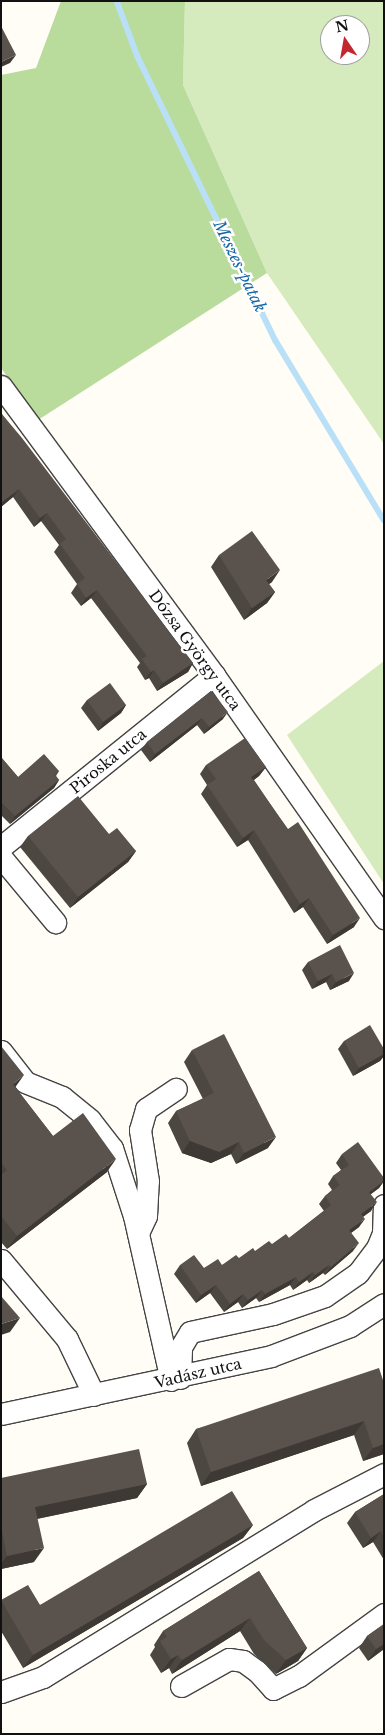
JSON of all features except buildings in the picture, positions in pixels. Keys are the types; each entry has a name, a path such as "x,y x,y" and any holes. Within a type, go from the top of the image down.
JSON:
{"street":[{"name":"Dózsa György utca","path":"1,386 214,675 384,918"},
{"name":"Piroska utca","path":"1,847 214,675"},
{"path":"1,856 55,922"},
{"path":"1,1051 25,1082 62,1097 90,1120 112,1148 121,1168 175,1379"},
{"path":"138,1233 146,1216 148,1181 140,1130 146,1109 176,1089"},
{"path":"175,1379 181,1347 190,1332 273,1314 325,1296 358,1272 377,1248 383,1233 384,1205"},
{"path":"1,1260 67,1339 94,1395"},
{"name":"Vadász utca","path":"1,1414 175,1379 271,1356 315,1341 350,1326 384,1304"},
{"path":"1,1692 43,1677 314,1510 384,1474"},
{"path":"181,1686 229,1658 243,1661 257,1671 273,1689 299,1676 384,1614"}],"green space":[{"path":"61,1 185,1 183,85 267,273 38,420 1,368 1,75 36,68"},
{"path":"185,1 384,1 384,444 267,273 183,85"},
{"path":"384,661 384,884 287,735"}],"waterway":[{"name":"Meszes-patak","path":"117,1 138,57 276,341 384,520"}]}
